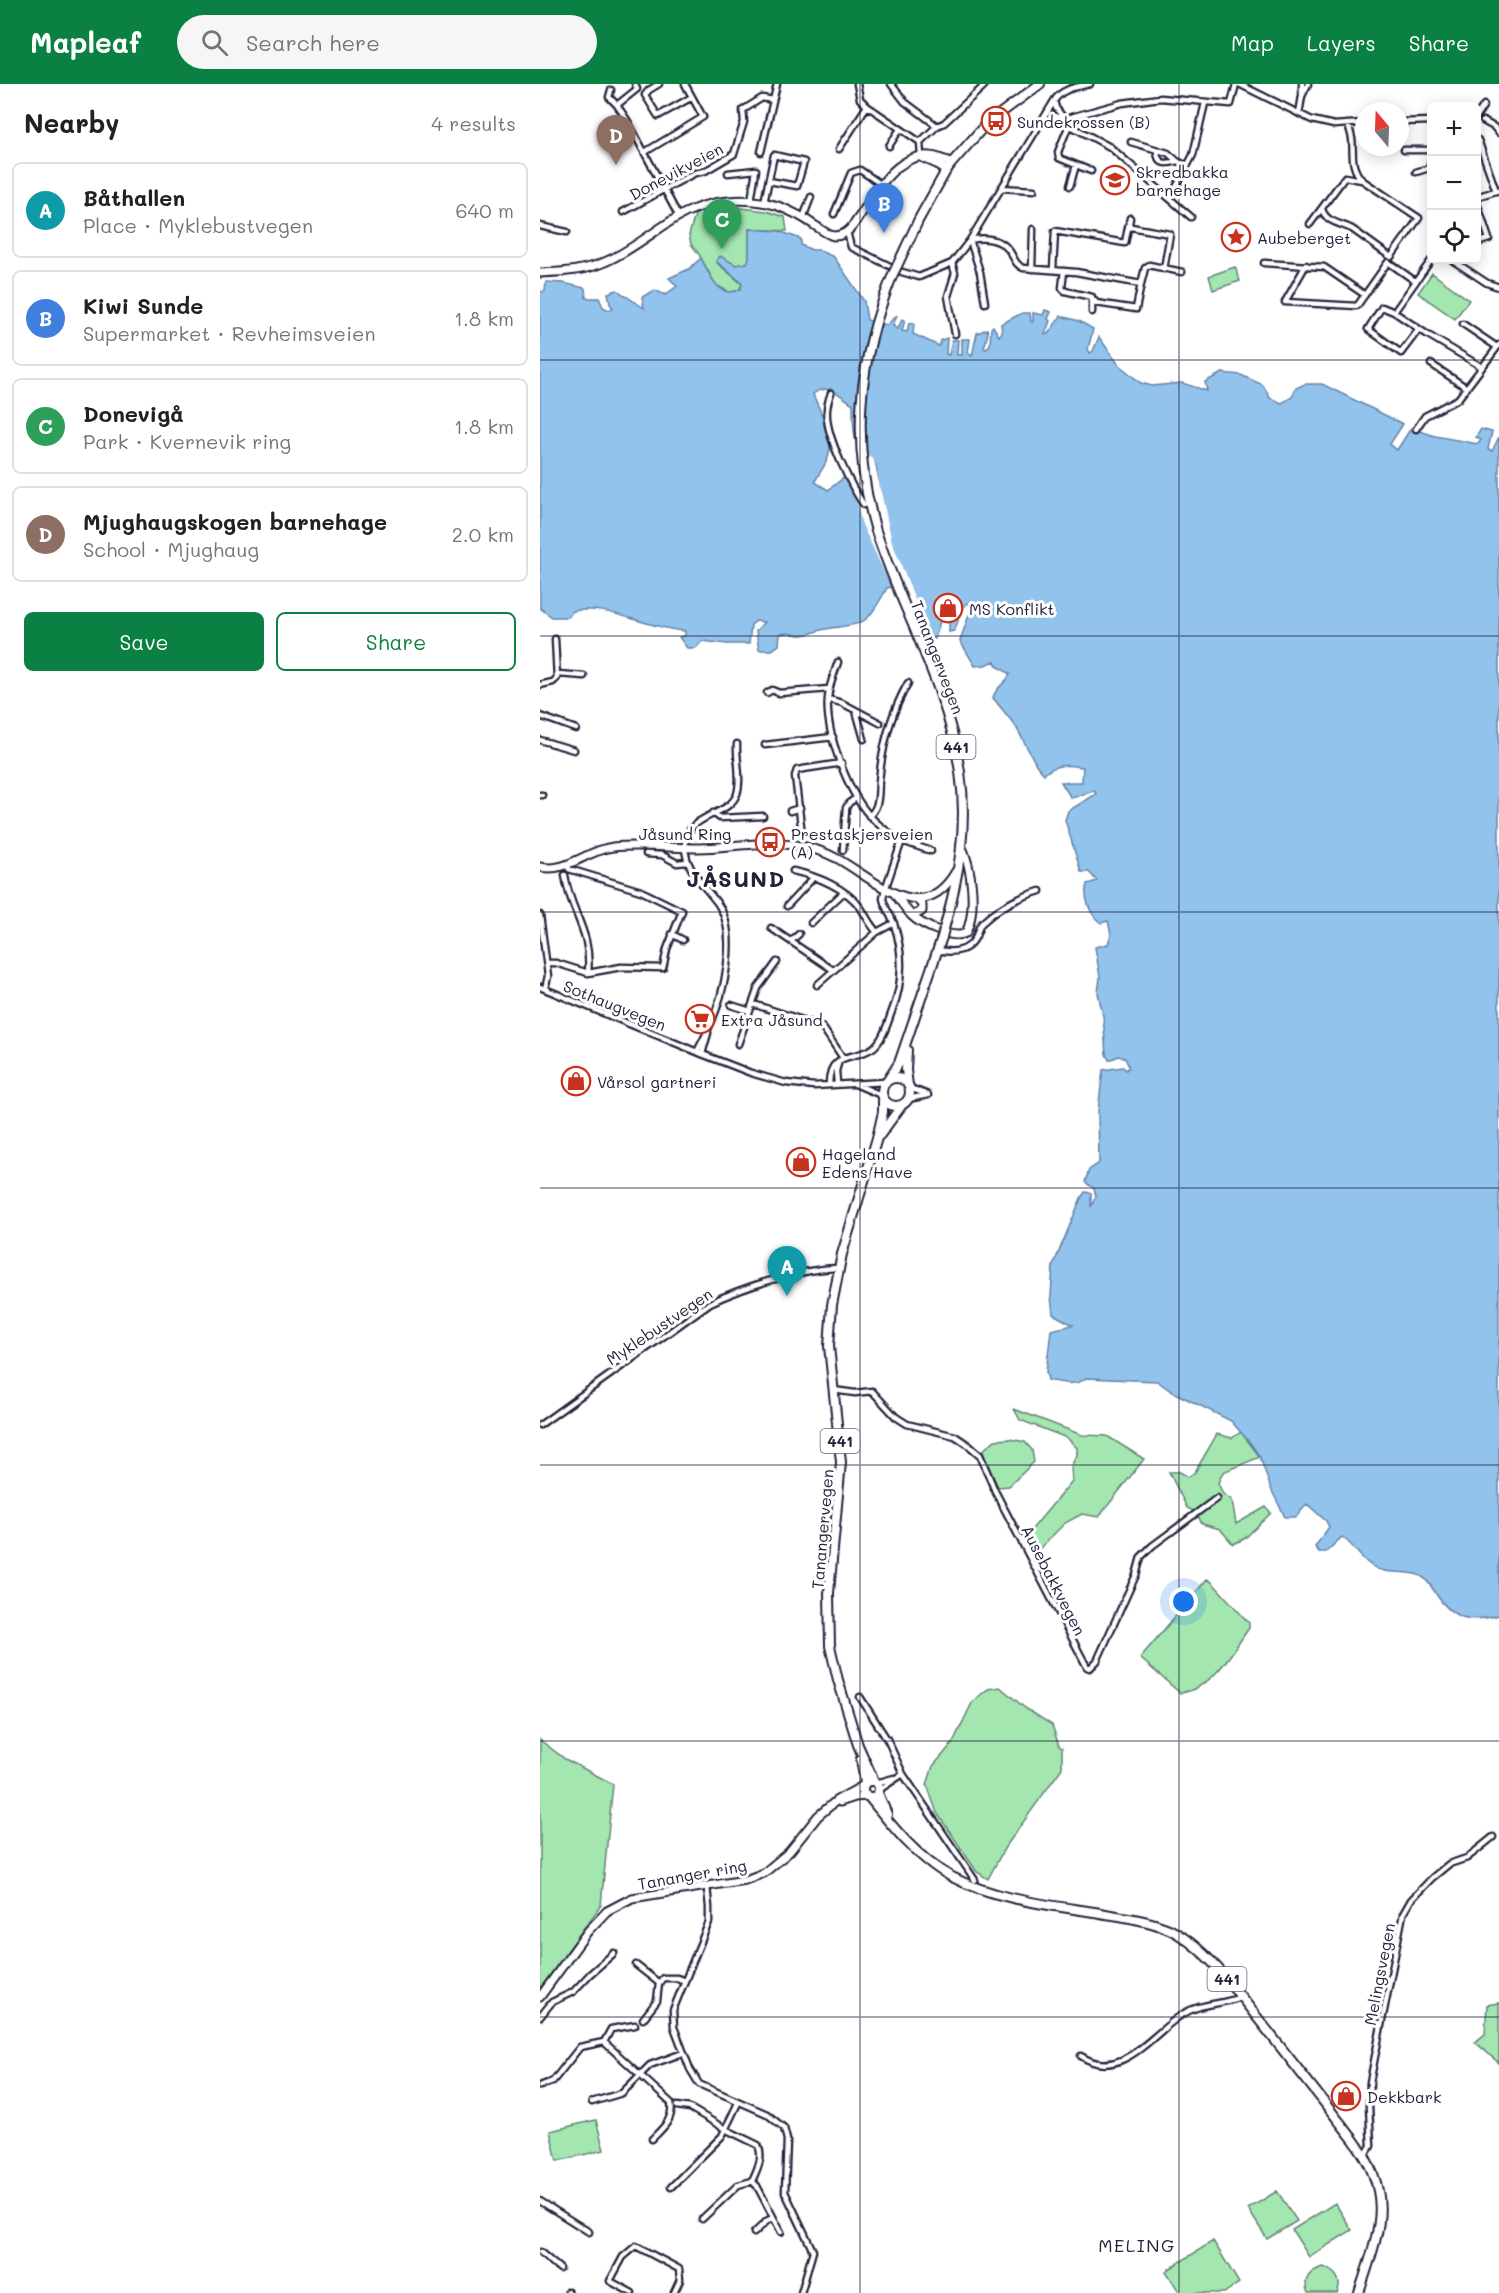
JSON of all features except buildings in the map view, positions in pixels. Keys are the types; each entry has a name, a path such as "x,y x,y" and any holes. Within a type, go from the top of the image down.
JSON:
{"main road":[{"name":"441","path":"945,165 997,114 1040,84"},
{"path":"540,273 577,270 606,262 678,215 718,202 765,203 803,218 834,236 847,232 882,184 903,163 931,156 945,165"},
{"name":"Tanangervegen","path":"887,1081 895,1070 909,1034 943,933 959,866 963,797 955,743 940,695 879,542 868,504 862,468 860,421 862,385 869,347 881,306 895,270 945,165"},
{"name":"Jåsund Ring","path":"540,867 551,869 567,866 594,851 613,847 685,848 775,844 801,846 832,856 894,894 917,899"},
{"name":"Jåsund Ring","path":"894,894 912,916 923,924 958,936 966,933 972,885 962,845"},
{"path":"912,916 922,911 922,905 917,899 931,896 943,889 959,866"},
{"name":"Tanangervegen","path":"909,1034 906,1060 909,1086"},
{"path":"887,1081 897,1078 909,1086"},
{"name":"441","path":"882,1097 882,1086 887,1081"},
{"name":"441","path":"905,1102 909,1086"},
{"path":"882,1097 894,1107 905,1102"},
{"name":"Tanangervegen","path":"882,1097 883,1112 853,1213 840,1268 830,1329 829,1361 841,1462 829,1593 830,1638 838,1680 858,1745 885,1811 902,1835"},
{"name":"Tanangervegen","path":"877,1138 905,1102"},
{"name":"Tanangervegen","path":"858,1745 864,1784"},
{"name":"441","path":"864,1784 863,1792 868,1796"},
{"path":"864,1784 877,1787 874,1797 868,1796"},
{"name":"Tananger ring","path":"540,1997 588,1931 607,1911 632,1898 745,1880 764,1873 789,1852 810,1824 829,1807 864,1784"},
{"name":"Tanangervegen","path":"868,1796 924,1858 950,1875 982,1889 1021,1900 1137,1919 1170,1930 1204,1953 1365,2156 1375,2176 1380,2214 1377,2239 1359,2293"},
{"name":"Tananger ring","path":"829,1807 846,1800 868,1796"}],"street":[{"path":"618,105 637,89 635,84"},
{"path":"659,84 645,95 658,116 692,97"},
{"path":"645,152 704,117 685,84"},
{"path":"760,152 777,84"},
{"path":"857,84 860,99 867,106 920,142"},
{"path":"891,84 899,96 937,126"},
{"path":"920,142 978,92 984,86 981,84"},
{"path":"847,232 851,247 911,275 925,276 952,263 970,240 1058,94 1090,84"},
{"path":"1091,171 1061,160 1058,156 1068,123 1071,117 1112,105 1160,98 1231,104 1237,84 1323,124 1355,124"},
{"path":"1299,114 1302,84"},
{"path":"1302,96 1308,84"},
{"path":"610,90 609,97 618,105 678,215"},
{"name":"Donevikveien","path":"623,212 734,154 744,122 743,110 762,98 773,100"},
{"path":"1054,101 1056,108 1068,123"},
{"path":"1170,199 1196,146 1205,103"},
{"path":"1481,110 1484,105"},
{"path":"839,149 867,106"},
{"path":"1055,117 1110,147 1191,217"},
{"path":"1409,122 1427,121"},
{"path":"1483,121 1499,133"},
{"path":"1322,209 1324,215 1331,220 1348,227 1391,257 1419,218 1362,180 1353,167 1353,144 1347,124"},
{"path":"889,146 900,129"},
{"path":"920,142 921,157"},
{"path":"1131,142 1168,153 1186,165"},
{"path":"1481,148 1497,190 1481,197"},
{"path":"1156,150 1161,162 1168,164 1177,161"},
{"path":"1409,150 1427,150"},
{"path":"765,203 769,181 774,155 804,162 797,186 769,181"},
{"path":"1070,186 1076,165"},
{"path":"1416,172 1427,169"},
{"path":"728,173 756,170 751,201"},
{"path":"834,214 851,173 860,170 882,184"},
{"path":"1310,224 1345,177 1362,180"},
{"path":"1001,188 1034,190"},
{"path":"803,218 811,197"},
{"path":"1481,214 1489,239 1481,241"},
{"path":"1053,270 1054,231 1122,243 1127,239 1130,218"},
{"path":"540,226 567,232"},
{"path":"1129,228 1170,234 1164,269"},
{"path":"1032,269 1033,229"},
{"path":"970,240 984,239 1000,242 1008,248 1019,267 1064,271 1142,284"},
{"path":"970,240 980,273 985,303"},
{"path":"1306,265 1285,302 1357,306 1388,262 1415,281"},
{"path":"952,263 955,273 948,296 955,334"},
{"path":"1264,263 1324,267 1365,295"},
{"path":"1394,312 1427,264"},
{"path":"1458,264 1487,283 1499,287"},
{"path":"1064,271 1063,290 1090,296 1096,303 1136,309 1146,266 1182,272"},
{"path":"1092,312 1094,300"},
{"path":"1419,329 1401,353 1368,329 1382,307 1394,312 1482,367"},
{"path":"1416,429 1425,416 1458,399 1498,346 1463,324"},
{"path":"1431,364 1467,388"},
{"path":"831,393 826,411 829,428 855,490 864,505"},
{"path":"540,685 554,682 558,674 555,639"},
{"path":"838,662 828,699 833,737 856,798 869,816 881,827 902,841 931,851"},
{"path":"558,674 584,676"},
{"path":"869,816 876,808 880,771 892,716 908,683"},
{"path":"767,693 772,690 779,693 829,689"},
{"path":"903,691 911,695"},
{"path":"828,699 842,703 880,723"},
{"path":"856,711 864,739"},
{"path":"540,716 576,729"},
{"path":"765,745 833,737"},
{"path":"540,740 574,750"},
{"path":"782,743 783,752"},
{"path":"700,1053 723,987 728,929 718,904 687,862 686,838 692,826 731,802 736,795 736,744"},
{"path":"802,834 795,776 797,770 842,763"},
{"path":"843,850 847,806 856,798"},
{"path":"790,811 800,808"},
{"path":"713,813 720,818 763,816"},
{"path":"845,837 852,838"},
{"path":"829,1084 831,1070 841,1060 875,1046 883,1036 893,1010 901,975 901,951 894,923 883,900 902,841"},
{"path":"646,854 662,855 677,863 687,862"},
{"path":"547,963 556,963 588,973 621,968 663,968 672,934 682,911 641,891 569,869 567,866"},
{"path":"794,871 814,877 843,893 860,907 877,932"},
{"path":"565,875 586,935 588,973"},
{"path":"787,906 814,877"},
{"path":"938,950 949,952 963,950 970,944 980,925 988,918 1015,900 1040,891"},
{"path":"811,923 843,893"},
{"path":"540,915 548,976 543,988"},
{"path":"817,985 877,932 894,923"},
{"path":"771,928 833,970"},
{"path":"672,934 683,940"},
{"path":"791,941 799,934"},
{"path":"738,1044 758,988 777,962"},
{"name":"Sothaugvegen","path":"543,988 751,1073 786,1083 814,1086 887,1081"},
{"path":"753,1004 818,1024 823,1028 841,1060"},
{"path":"731,1005 750,1011"},
{"path":"837,1083 836,1071 841,1060"},
{"name":"Sothaugvegen","path":"853,1083 882,1097"},
{"name":"Tanangervegen","path":"905,1102 928,1095 909,1086"},
{"name":"Myklebustvegen","path":"540,1425 710,1303 730,1293 764,1283 799,1274 840,1268"},
{"name":"Ausebakkvegen","path":"833,1390 855,1393 872,1391 887,1410 908,1424 955,1436 975,1449 1087,1667 1090,1668 1097,1661 1136,1575 1141,1557 1152,1546 1217,1498"},
{"path":"860,1697 888,1741 903,1774 975,1880"},
{"path":"877,1787 903,1774"},
{"name":"Melingsvegen","path":"1365,2156 1371,2146 1370,2082 1403,1914 1411,1900 1432,1878 1449,1864 1467,1858 1493,1837"},
{"path":"707,1886 708,1922 674,2010 673,2018 683,2053 699,2084 767,2114 784,2128 787,2140 785,2192 813,2251 801,2293"},
{"path":"540,2017 552,2002 573,1992 615,1953"},
{"path":"636,1965 659,1983"},
{"path":"643,2019 657,2001 659,1983 663,1978 670,1977 685,1981"},
{"path":"1081,2056 1100,2064 1118,2062 1140,2049 1183,2014 1240,1996"},
{"path":"540,2086 553,2081 580,2047 604,2042 611,2029 635,2025"},
{"path":"604,2042 668,2099 672,2107 669,2122 652,2139"},
{"path":"592,2102 622,2093 650,2065 683,2053"},
{"path":"671,2187 727,2130 738,2103"},
{"path":"677,2106 690,2109 758,2145 761,2153 760,2160 752,2181"},
{"path":"702,2219 738,2185 752,2181"},
{"path":"752,2181 782,2232"},
{"path":"540,2201 589,2232"},
{"path":"716,2206 721,2212"},
{"path":"754,2233 773,2218"},
{"path":"632,2293 610,2281 623,2257 636,2246 679,2270 680,2280 674,2293"},
{"path":"540,2252 560,2269"}],"green space":[{"path":"725,206 766,211 785,217 787,231 749,229 747,263 736,265 720,257 717,263 742,284 738,291 729,292 716,285 691,244 689,235 695,215 701,211"},
{"path":"1235,267 1240,281 1213,290 1209,276"},
{"path":"1432,273 1469,300 1455,319 1418,293"},
{"path":"1014,1409 1082,1435 1107,1436 1144,1459 1099,1517 1082,1514 1065,1523 1036,1552 1028,1534 1072,1481 1071,1466 1077,1455 1077,1448 1067,1438 1020,1420"},
{"path":"1241,1432 1260,1457 1223,1472 1218,1483 1223,1494 1232,1500 1236,1524 1266,1507 1271,1513 1244,1539 1233,1544 1220,1529 1202,1524 1196,1512 1187,1508 1169,1472 1180,1472 1188,1477 1195,1472 1217,1434 1232,1438"},
{"path":"1010,1439 1025,1442 1032,1450 1034,1462 1009,1486 998,1487 981,1452 995,1440"},
{"path":"1207,1579 1249,1623 1249,1628 1212,1677 1192,1690 1180,1693 1140,1658"},
{"path":"1000,1687 1025,1708 1052,1725 1059,1746 1062,1748 1062,1768 1004,1849 988,1879 977,1872 937,1813 927,1785 933,1766 952,1744 973,1701 988,1689"},
{"path":"540,1740 565,1759 613,1784 601,1905 540,1989"},
{"path":"1499,2003 1499,2063 1475,2042 1485,2034 1487,2005"},
{"path":"596,2120 604,2150 557,2161 550,2131"},
{"path":"1277,2191 1297,2221 1267,2239 1248,2209"},
{"path":"1335,2203 1352,2230 1309,2257 1292,2230"},
{"path":"1213,2241 1239,2283 1224,2293 1180,2293 1166,2271"},
{"path":"1323,2267 1337,2277 1339,2288 1337,2293 1308,2293 1306,2284 1308,2276"}],"water":[{"path":"749,229 779,231 801,239 801,245 834,257 864,301 867,320 887,325 897,315 893,326 898,329 902,319 905,320 902,331 907,332 909,323 914,324 913,334 939,346 941,340 947,338 946,354 949,355 952,340 958,340 957,355 962,355 962,339 970,339 968,353 972,356 977,333 987,329 984,348 986,349 990,345 993,326 999,336 1002,333 1001,324 1022,313 1030,313 1031,322 1033,322 1033,313 1043,315 1045,310 1051,312 1045,334 1048,334 1061,316 1079,321 1093,329 1088,349 1090,353 1099,337 1119,365 1141,383 1152,386 1182,383 1207,391 1205,382 1222,373 1241,375 1263,385 1270,398 1282,403 1292,397 1296,388 1305,384 1322,384 1403,424 1390,444 1397,450 1411,428 1435,436 1478,444 1481,440 1476,437 1481,429 1492,432 1488,449 1492,451 1499,437 1499,1615 1471,1619 1456,1614 1442,1603 1430,1584 1421,1576 1378,1569 1364,1560 1342,1537 1326,1552 1319,1552 1315,1547 1329,1527 1326,1521 1307,1504 1296,1517 1285,1517 1271,1489 1260,1457 1231,1421 1171,1391 1157,1381 1086,1378 1082,1381 1068,1383 1048,1380 1046,1372 1051,1330 1073,1325 1053,1314 1051,1296 1053,1266 1081,1198 1085,1192 1091,1193 1091,1207 1096,1196 1094,1189 1085,1182 1089,1170 1099,1163 1098,1111 1103,1070 1123,1067 1126,1070 1129,1067 1125,1058 1119,1056 1109,1060 1106,1054 1103,1016 1098,993 1100,977 1095,947 1108,944 1111,934 1108,921 1101,923 1088,905 1087,884 1097,881 1089,872 1081,872 1065,820 1068,811 1096,794 1094,791 1071,798 1061,782 1082,782 1083,767 1058,766 1044,774 1037,766 1015,725 993,698 1010,674 997,666 995,661 975,666 960,641 972,606 971,602 961,611 954,631 949,632 949,611 943,611 935,639 928,639 887,540 876,466 873,460 860,451 857,444 853,404 834,391 824,389 813,394 829,432 830,441 827,461 815,482 828,490 846,476 891,587 887,588 873,612 862,622 804,635 780,634 779,645 772,650 759,650 756,631 764,622 756,621 751,625 749,644 702,641 696,648 687,648 679,637 685,636 685,631 601,611 573,611 568,617 552,617 540,608 540,292 545,291 546,282 585,288 586,298 599,298 603,307 609,310 613,308 608,293 617,290 644,308 642,297 655,290 665,295 677,286 669,278 689,269 701,258 716,284 721,289 733,292 741,289 742,283 716,261 720,256 736,265 747,263"}],"pier":[{"path":"860,448 874,460 892,542 927,629 921,632 909,607 885,541 880,523 873,467 871,462 864,460"},
{"path":"850,480 893,585 892,589 861,522 858,506 848,486"}],"place":[{"name":"Sundekrossen (B)","path":"996,121"},
{"name":"Mjughaugskogen barnehage","path":"616,165"},
{"name":"Skredbakka barnehage","path":"1115,180"},
{"name":"Kiwi Sunde","path":"884,233"},
{"name":"Aubeberget","path":"1236,237"},
{"name":"Donevigå","path":"722,249"},
{"name":"MS Konflikt","path":"948,608"},
{"name":"Prestaskjersveien (A)","path":"770,842"},
{"name":"Extra Jåsund","path":"700,1019"},
{"name":"Vårsol gartneri","path":"576,1081"},
{"name":"Hageland Edens Have","path":"801,1162"},
{"name":"Båthallen","path":"787,1296"},
{"name":"Dekkbark","path":"1346,2096"}],"district":[{"name":"JÅSUND","path":"736,878"},
{"name":"MELING","path":"1137,2245"}]}
